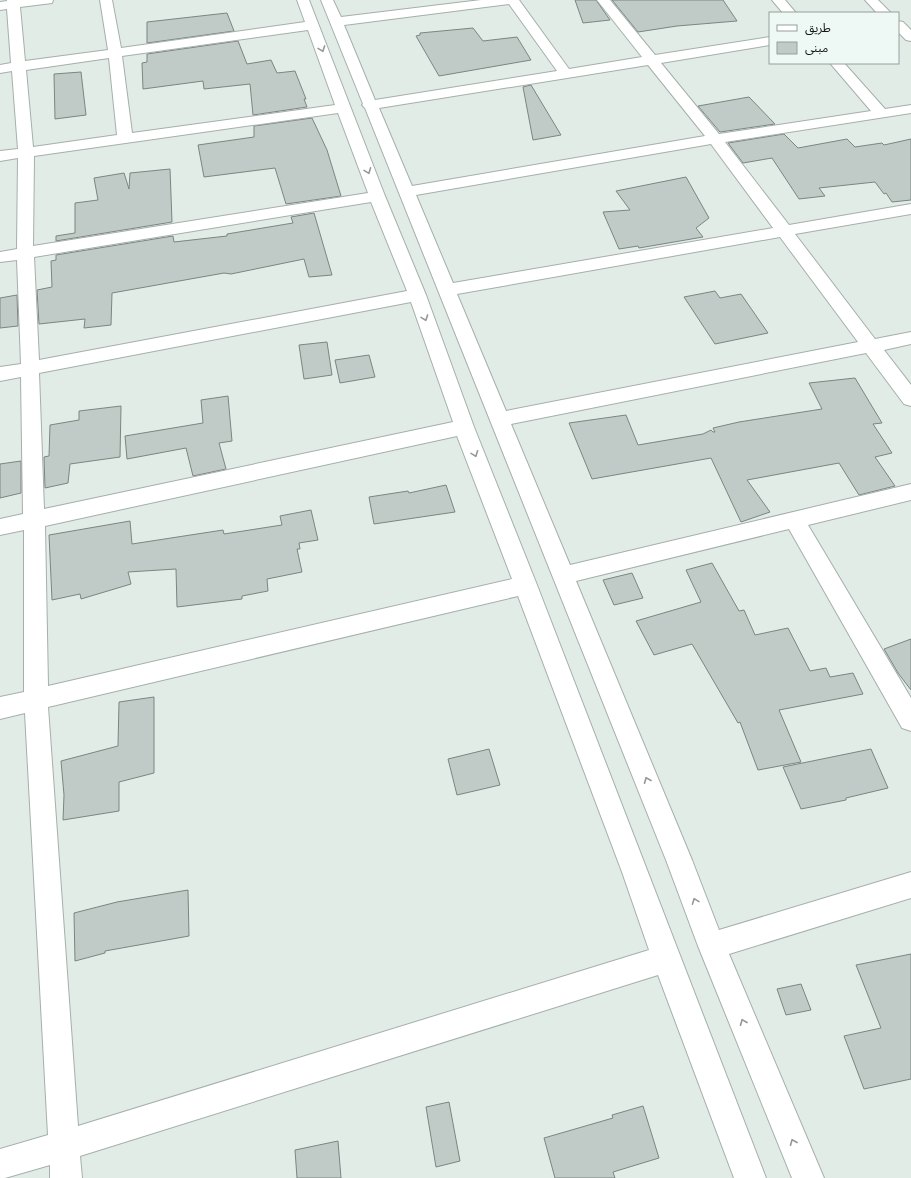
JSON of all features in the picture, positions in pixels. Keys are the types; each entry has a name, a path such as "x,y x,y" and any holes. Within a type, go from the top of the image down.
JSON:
{"street":[{"path":"0,6 13,2 47,0"},
{"path":"106,0 115,53 125,139"},
{"path":"303,0 377,196 417,296 464,427 526,585 750,1178"},
{"path":"327,0 564,575 679,860 712,946 808,1178"},
{"path":"336,22 512,0 565,73"},
{"path":"603,0 715,139 911,399"},
{"path":"778,0 789,12"},
{"path":"871,0 884,12"},
{"path":"13,2 9,68 26,153 25,253 34,520 36,699 66,1178"},
{"path":"899,21 911,19"},
{"path":"9,68 313,25"},
{"path":"899,26 911,38"},
{"path":"370,105 769,41"},
{"path":"838,64 882,114"},
{"path":"0,156 344,108"},
{"path":"406,192 715,139 911,109"},
{"path":"0,257 377,196"},
{"path":"447,290 911,209"},
{"path":"0,374 417,296"},
{"path":"499,419 911,338"},
{"path":"0,527 464,427"},
{"path":"564,575 911,492"},
{"path":"794,520 911,720"},
{"path":"0,708 526,585"},
{"path":"712,946 911,885"},
{"path":"0,1164 64,1146 227,1094 666,959"}],"building":[{"path":"575,0 596,0 610,20 583,23"},
{"path":"612,0 723,0 737,21 677,26 638,32"},
{"path":"227,13 234,31 147,43 147,22"},
{"path":"473,28 483,41 517,37 531,60 439,76 416,36 420,35 420,33"},
{"path":"238,41 247,64 271,60 277,73 295,71 306,99 304,99 307,107 253,115 250,84 204,89 203,81 143,89 142,63 147,62 147,54"},
{"path":"81,72 86,115 55,119 54,74"},
{"path":"531,85 561,135 533,140 523,87"},
{"path":"749,97 775,124 720,132 698,106"},
{"path":"312,118 327,150 341,196 286,204 275,168 204,177 198,145 254,137 254,126"},
{"path":"784,134 798,148 847,139 855,147 882,143 884,145 911,139 911,200 892,202 886,193 884,194 875,182 819,188 825,196 799,199 772,158 743,163 728,143"},
{"path":"170,169 172,222 56,241 56,236 75,233 75,203 98,200 94,178 124,173 129,189 130,173"},
{"path":"686,177 709,218 696,228 703,237 639,248 638,246 619,249 603,212 630,210 616,191"},
{"path":"314,213 332,275 309,277 304,259 231,274 224,273 112,293 111,325 84,328 85,319 39,324 37,290 52,287 51,261 56,260 56,255 173,236 174,242 227,236 227,234 293,223 291,217"},
{"path":"715,291 720,298 741,294 768,333 715,344 684,297"},
{"path":"17,295 18,326 0,328 0,298"},
{"path":"327,342 332,375 304,379 299,345"},
{"path":"369,355 375,377 340,383 335,360"},
{"path":"855,378 882,423 873,424 892,453 875,457 895,486 859,495 839,463 747,480 770,512 741,522 711,458 592,479 569,423 626,415 638,445 703,434 711,430 715,432 713,428 739,422 822,409 809,383"},
{"path":"228,396 232,441 219,443 226,469 193,476 186,448 127,459 125,436 203,423 201,400"},
{"path":"121,406 120,457 70,464 68,483 45,488 44,457 49,456 50,425 79,420 79,411"},
{"path":"21,461 21,493 0,498 0,464"},
{"path":"446,485 455,512 374,524 369,497 408,491 409,493"},
{"path":"311,510 318,540 299,543 300,549 297,549 302,572 267,579 268,591 242,596 242,599 177,607 176,569 128,572 131,584 81,599 80,594 52,600 49,535 130,521 132,544 223,530 224,534 282,525 280,516"},
{"path":"712,563 739,611 744,610 755,635 788,628 810,671 826,668 830,677 853,673 863,694 779,710 801,762 758,770 740,722 738,723 692,644 654,655 636,621 701,602 686,570"},
{"path":"632,573 643,598 614,605 603,580"},
{"path":"911,639 911,690 898,673 884,649"},
{"path":"154,697 154,773 119,782 119,811 63,820 64,795 61,761 118,746 119,702"},
{"path":"489,749 500,785 457,795 448,759"},
{"path":"871,749 888,788 846,798 846,800 801,809 783,767"},
{"path":"188,890 189,936 105,951 105,953 75,961 74,913 117,902"},
{"path":"911,954 911,1079 864,1089 844,1036 881,1028 856,965"},
{"path":"801,984 811,1010 786,1015 777,989"},
{"path":"449,1102 460,1161 436,1167 426,1107"},
{"path":"643,1106 659,1158 613,1172 615,1178 555,1178 544,1138 613,1118 612,1115"},
{"path":"338,1141 341,1178 297,1178 295,1150"}]}
